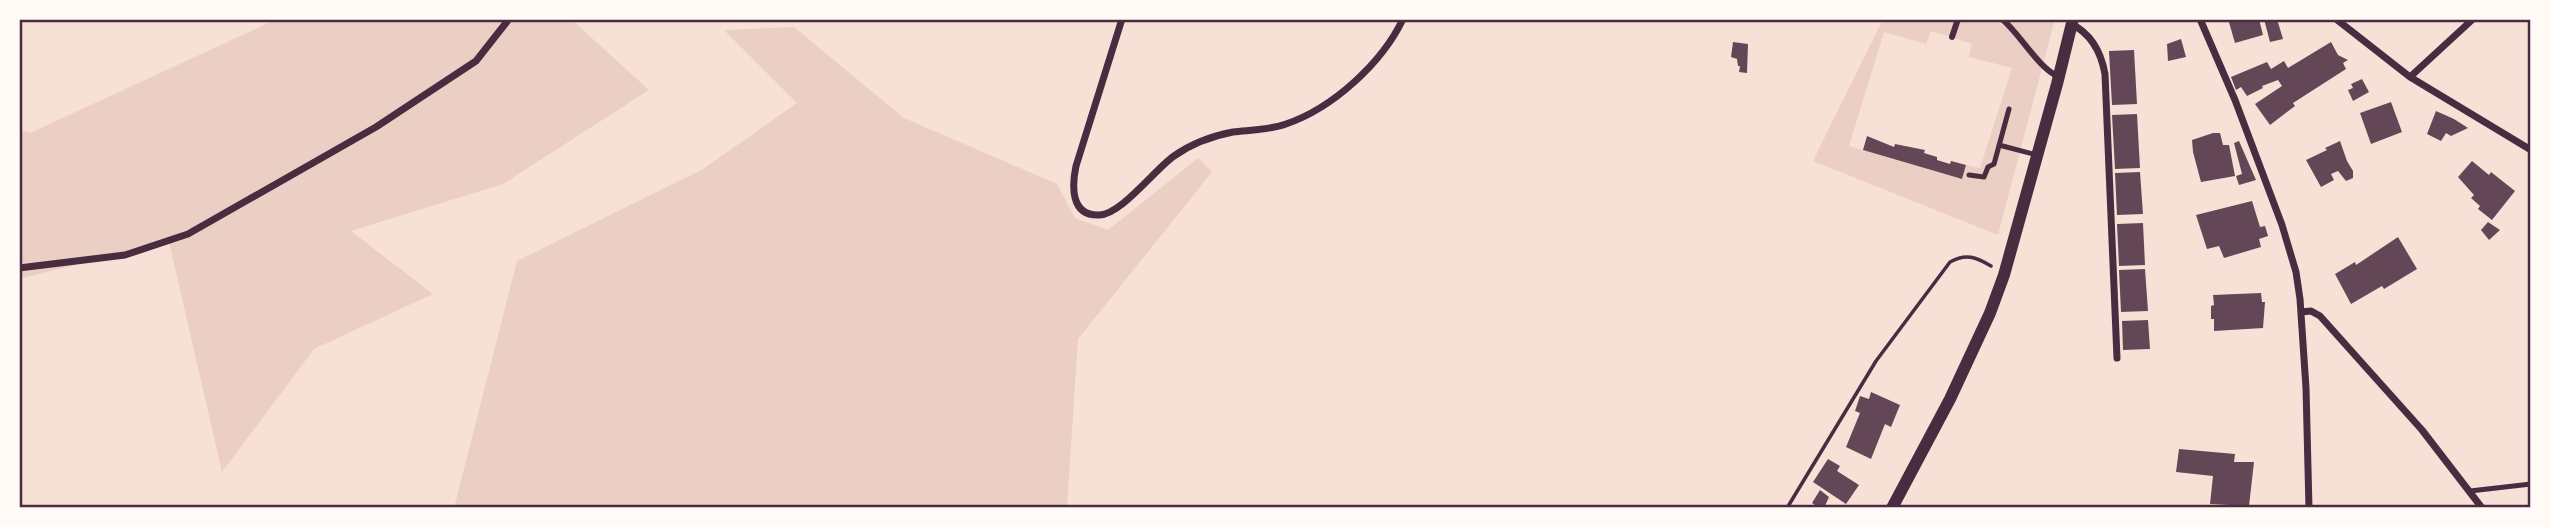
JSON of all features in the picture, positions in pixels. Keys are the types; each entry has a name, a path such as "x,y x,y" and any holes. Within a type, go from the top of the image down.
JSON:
{"street":[{"path":"19,268 125,255 188,234 376,127 476,61 509,19"},
{"path":"1122,19 1072,186 1076,202 1088,213 1101,216 1119,206 1172,157 1202,141 1286,124 1319,107 1354,82 1381,56 1403,19"},
{"path":"1952,37 1958,19"},
{"path":"2003,19 2046,69 2059,77"},
{"path":"2200,19 2235,100 2286,236 2296,272 2301,312 2309,508"},
{"path":"2336,19 2410,77 2531,150"},
{"path":"2410,77 2473,19"},
{"path":"1892,508 1950,399 1990,313 2004,275 2038,155 2072,22 2095,44 2105,74 2117,358"},
{"path":"2301,312 2311,311 2320,316 2422,430 2482,508"}],"lane":[{"path":"1969,175 1984,177 1988,167 1994,164 2009,109"},
{"path":"1999,145 2038,155"},
{"path":"2470,491 2531,484"}],"path":[{"path":"1787,508 1876,361 1950,262 1959,257 1977,257 2004,275"}],"shaded area":[{"path":"277,19 571,19 649,90 503,184 351,231 433,294 314,349 222,472 169,242 19,279 19,130 30,133"},
{"path":"1883,19 2055,19 1998,235 1813,161","holes":["1931,31 1972,44 1969,57 2012,68 1980,168 1966,165 1961,179 1849,146 1884,32 1926,44"]},
{"path":"794,27 904,118 1057,184 1075,218 1108,230 1198,158 1212,172 1078,339 1067,508 454,508 517,261 703,169 797,103 724,30"}],"building":[{"path":"2228,19 2259,19 2263,35 2235,43"},
{"path":"2264,19 2277,19 2283,39 2270,42"},
{"path":"2181,39 2186,57 2168,61 2167,44"},
{"path":"1733,42 1748,44 1747,73 1739,72 1737,59 1731,57"},
{"path":"2331,42 2338,55 2348,60 2343,63 2346,69 2293,103 2295,106 2270,125 2255,104 2282,86 2278,80 2247,96 2241,87 2236,90 2231,77 2267,62 2271,69 2284,61 2288,68"},
{"path":"2134,50 2137,104 2112,105 2109,51"},
{"path":"2362,79 2369,92 2353,101 2348,90 2353,88 2351,84"},
{"path":"2391,102 2402,132 2371,144 2360,113"},
{"path":"2436,111 2468,128 2451,136 2446,133 2441,141 2427,134"},
{"path":"2137,114 2140,168 2115,169 2112,115"},
{"path":"2220,133 2223,145 2229,145 2235,176 2201,182 2192,140"},
{"path":"1867,136 1894,147 1895,144 1925,150 1924,153 1950,164 1951,161 1966,165 1962,179 1863,150"},
{"path":"2239,141 2256,180 2239,185 2236,176 2242,174 2234,143"},
{"path":"2340,141 2353,171 2353,178 2346,181 2338,171 2331,174 2334,180 2321,187 2306,160"},
{"path":"2472,161 2515,191 2492,220 2478,209 2480,206 2471,198 2474,195 2458,177"},
{"path":"2140,172 2143,214 2117,215 2115,173"},
{"path":"2252,201 2260,227 2265,226 2268,236 2259,239 2261,247 2224,258 2219,246 2207,249 2196,215"},
{"path":"2488,222 2500,230 2489,240 2481,230"},
{"path":"2143,223 2145,265 2119,266 2117,224"},
{"path":"2398,237 2417,269 2384,289 2382,286 2351,304 2335,274 2355,262 2356,265"},
{"path":"2145,269 2148,311 2121,312 2119,270"},
{"path":"2261,293 2262,302 2265,302 2263,328 2214,331 2214,319 2211,319 2213,295"},
{"path":"2148,320 2150,349 2123,350 2122,321"},
{"path":"1871,392 1900,405 1891,427 1885,424 1871,459 1846,447 1860,413 1855,411 1860,396 1869,399"},
{"path":"2179,449 2235,454 2234,462 2254,462 2249,506 2210,504 2213,476 2176,472"},
{"path":"1828,459 1840,466 1837,471 1859,485 1846,504 1813,482"},
{"path":"1820,490 1829,497 1824,508 1812,503"}]}
